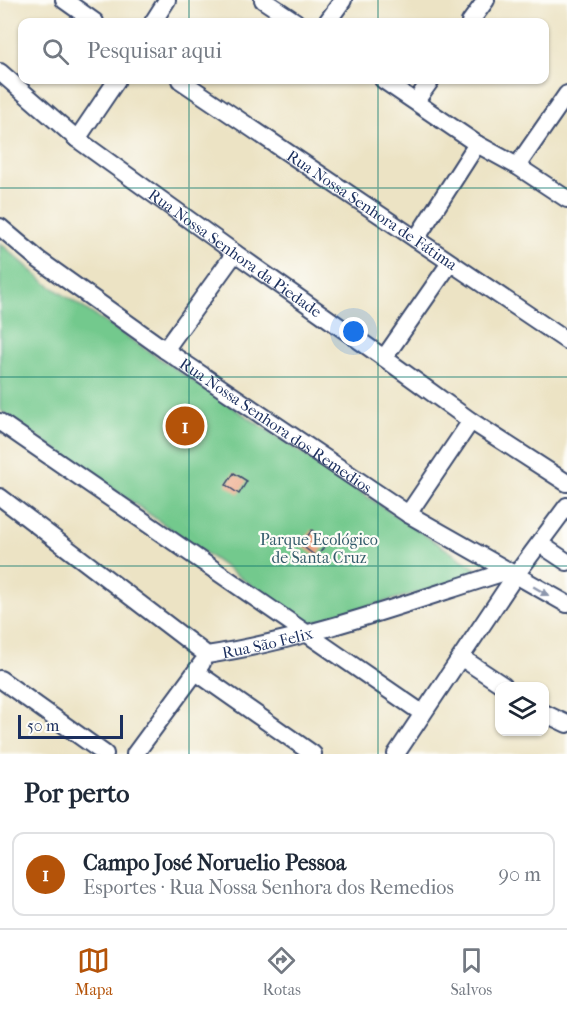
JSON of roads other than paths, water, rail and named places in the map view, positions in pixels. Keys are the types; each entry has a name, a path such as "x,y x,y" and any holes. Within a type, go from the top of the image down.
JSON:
{"street":[{"path":"64,0 89,18"},
{"path":"156,18 167,0"},
{"path":"262,0 290,18"},
{"path":"330,18 343,0"},
{"path":"473,18 486,0"},
{"name":"Rua Nossa Senhora da Piedade","path":"0,72 77,139 235,254 471,422 567,483"},
{"path":"77,139 114,84"},
{"name":"Rua Nossa Senhora de Fátima","path":"186,84 567,341"},
{"path":"389,84 477,144 517,166 567,199"},
{"path":"416,101 428,84"},
{"path":"517,166 567,94"},
{"path":"416,239 477,144"},
{"name":"Rua Nossa Senhora dos Remedios","path":"0,227 39,260 165,350 408,514 567,604"},
{"path":"165,350 235,254"},
{"path":"384,358 450,263"},
{"path":"0,422 422,713"},
{"path":"408,514 471,422"},
{"name":"Rua São Felix","path":"0,497 207,656 308,633 511,574"},
{"path":"396,754 422,713 462,658 511,574 540,544 567,506"},
{"path":"540,544 567,562"},
{"path":"135,754 207,656"},
{"path":"462,658 497,682"},
{"path":"196,672 313,754"},
{"path":"0,679 105,754"},
{"path":"549,715 567,724"}],"place":[{"name":"Campo José Noruelio Pessoa","path":"185,426"}],"park label":[{"name":"Parque Ecológico de Santa Cruz","path":"319,548"}]}
